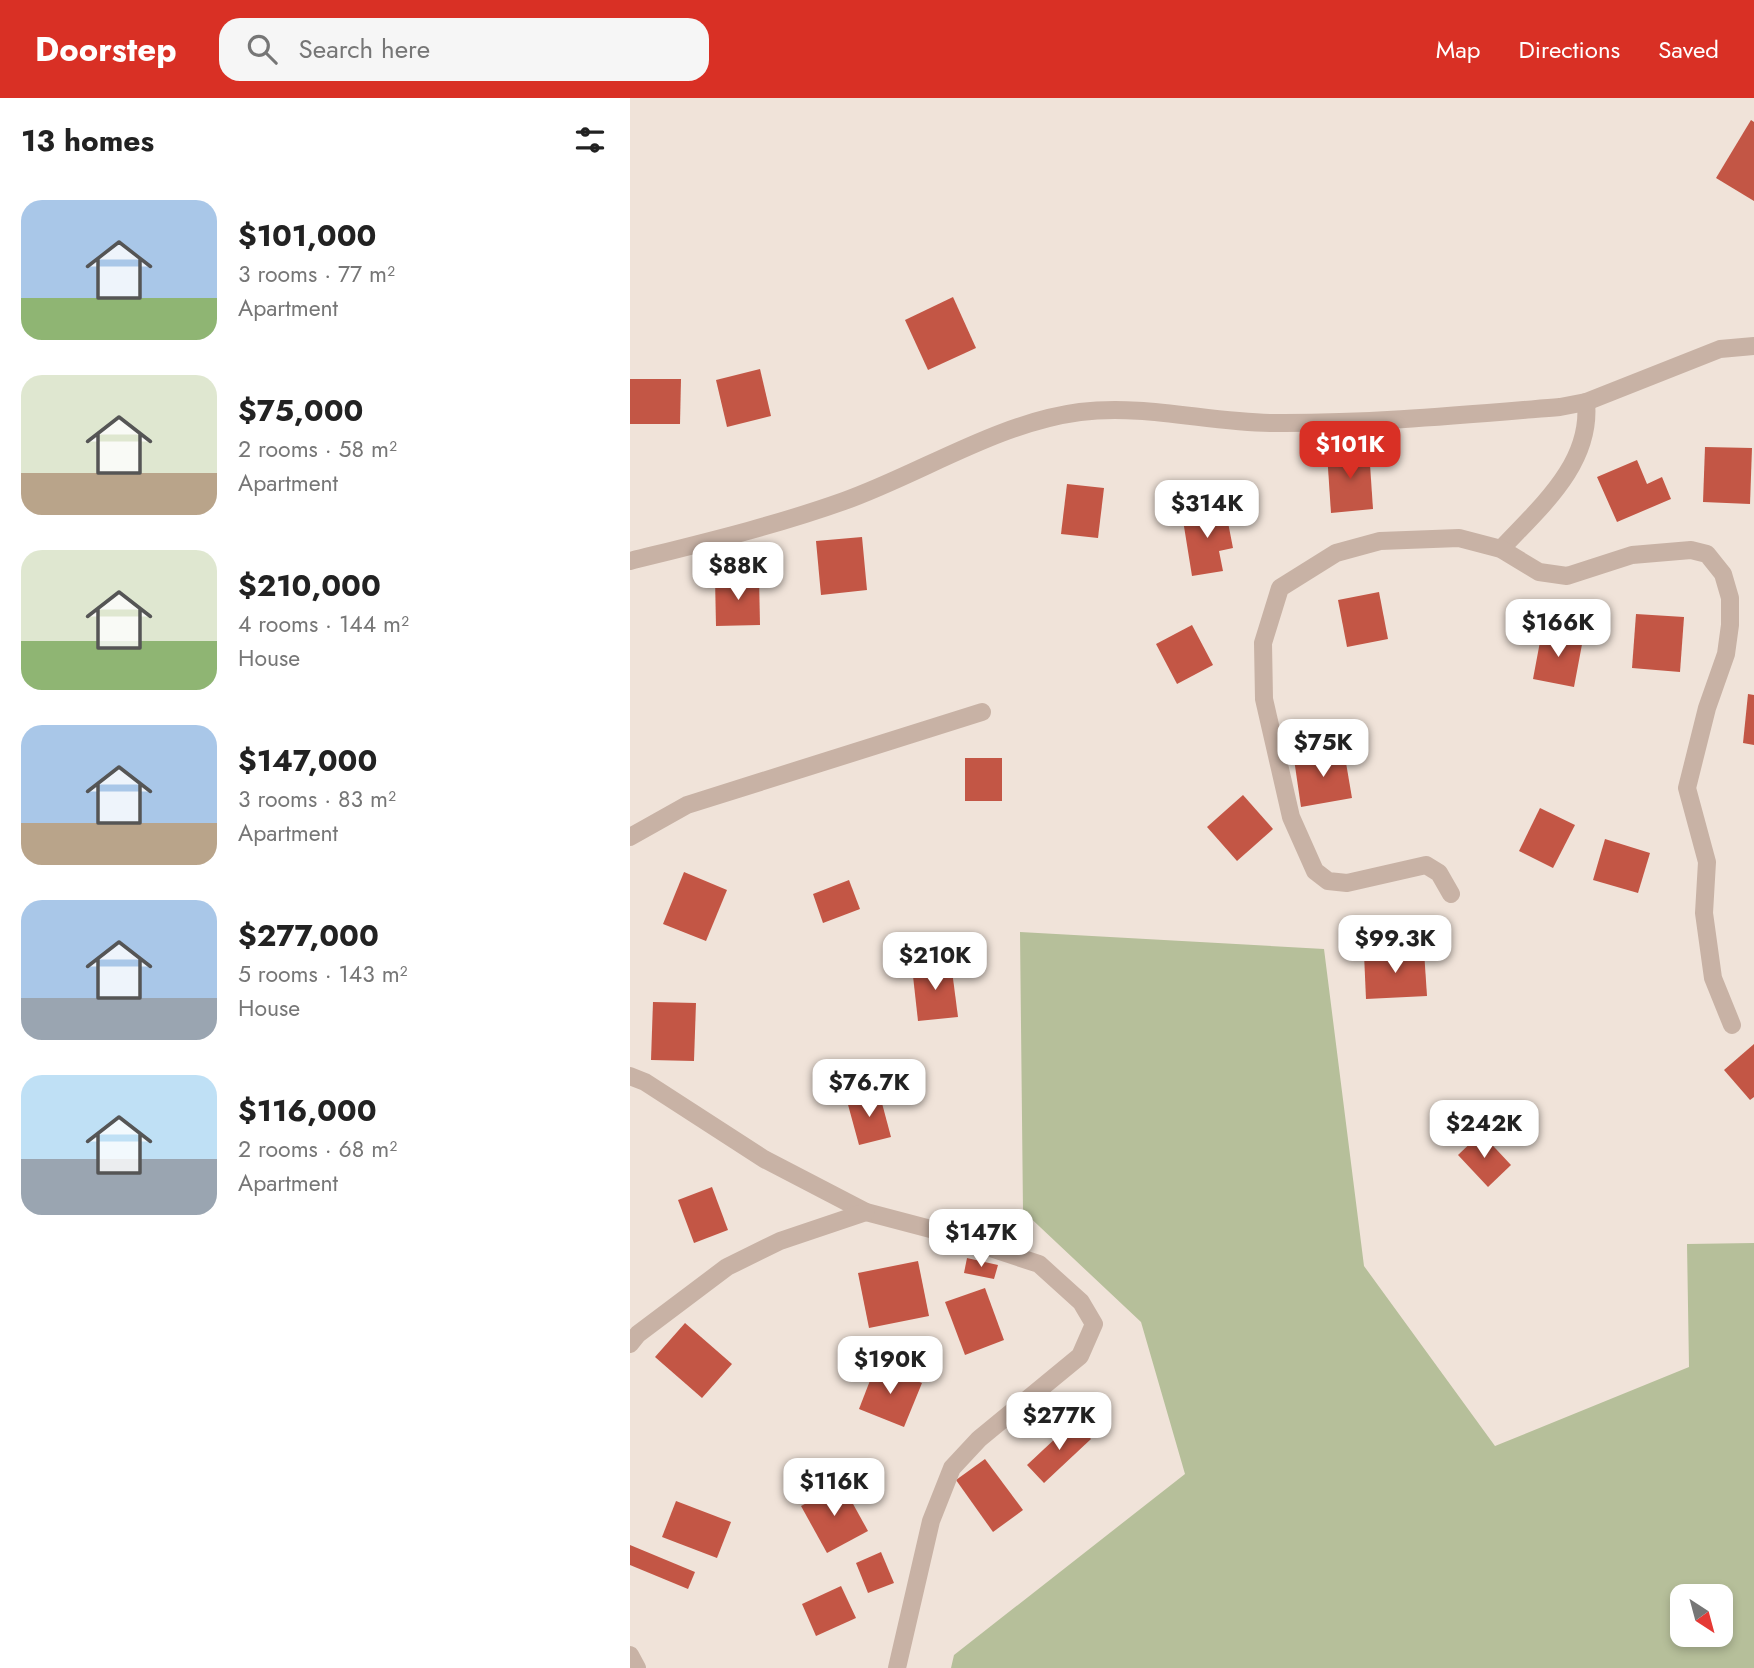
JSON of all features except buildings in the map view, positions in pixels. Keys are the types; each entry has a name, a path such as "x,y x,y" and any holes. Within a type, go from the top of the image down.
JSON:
{"street":[{"path":"630,561 738,534 845,501 1020,427 1081,412 1126,411 1281,423 1389,421 1560,407 1586,402 1720,349 1754,346"},
{"path":"1501,549 1552,493 1572,465 1583,444 1588,424 1586,402"},
{"path":"1451,894 1439,873 1426,865 1347,883 1328,881 1315,871 1291,817 1264,699 1263,643 1280,588 1336,553 1380,541 1459,538 1501,549 1539,572 1567,576 1632,555 1691,550 1707,554 1723,574 1730,598 1726,654 1707,708 1686,788 1707,862 1704,913 1713,978 1732,1025"},
{"path":"630,837 687,805 982,712"},
{"path":"630,1076 645,1082 764,1159 866,1212 943,1232 1039,1264 1081,1302 1094,1324 1080,1356 979,1439 952,1468 930,1521 897,1668"},
{"path":"630,1344 638,1334 727,1267 780,1241 866,1212"},
{"path":"630,1655 637,1668"}],"green space":[{"path":"1020,932 1324,949 1364,1266 1495,1446 1689,1367 1687,1244 1754,1243 1754,1668 951,1668 954,1655 1185,1474 1141,1322 1023,1211"}]}
